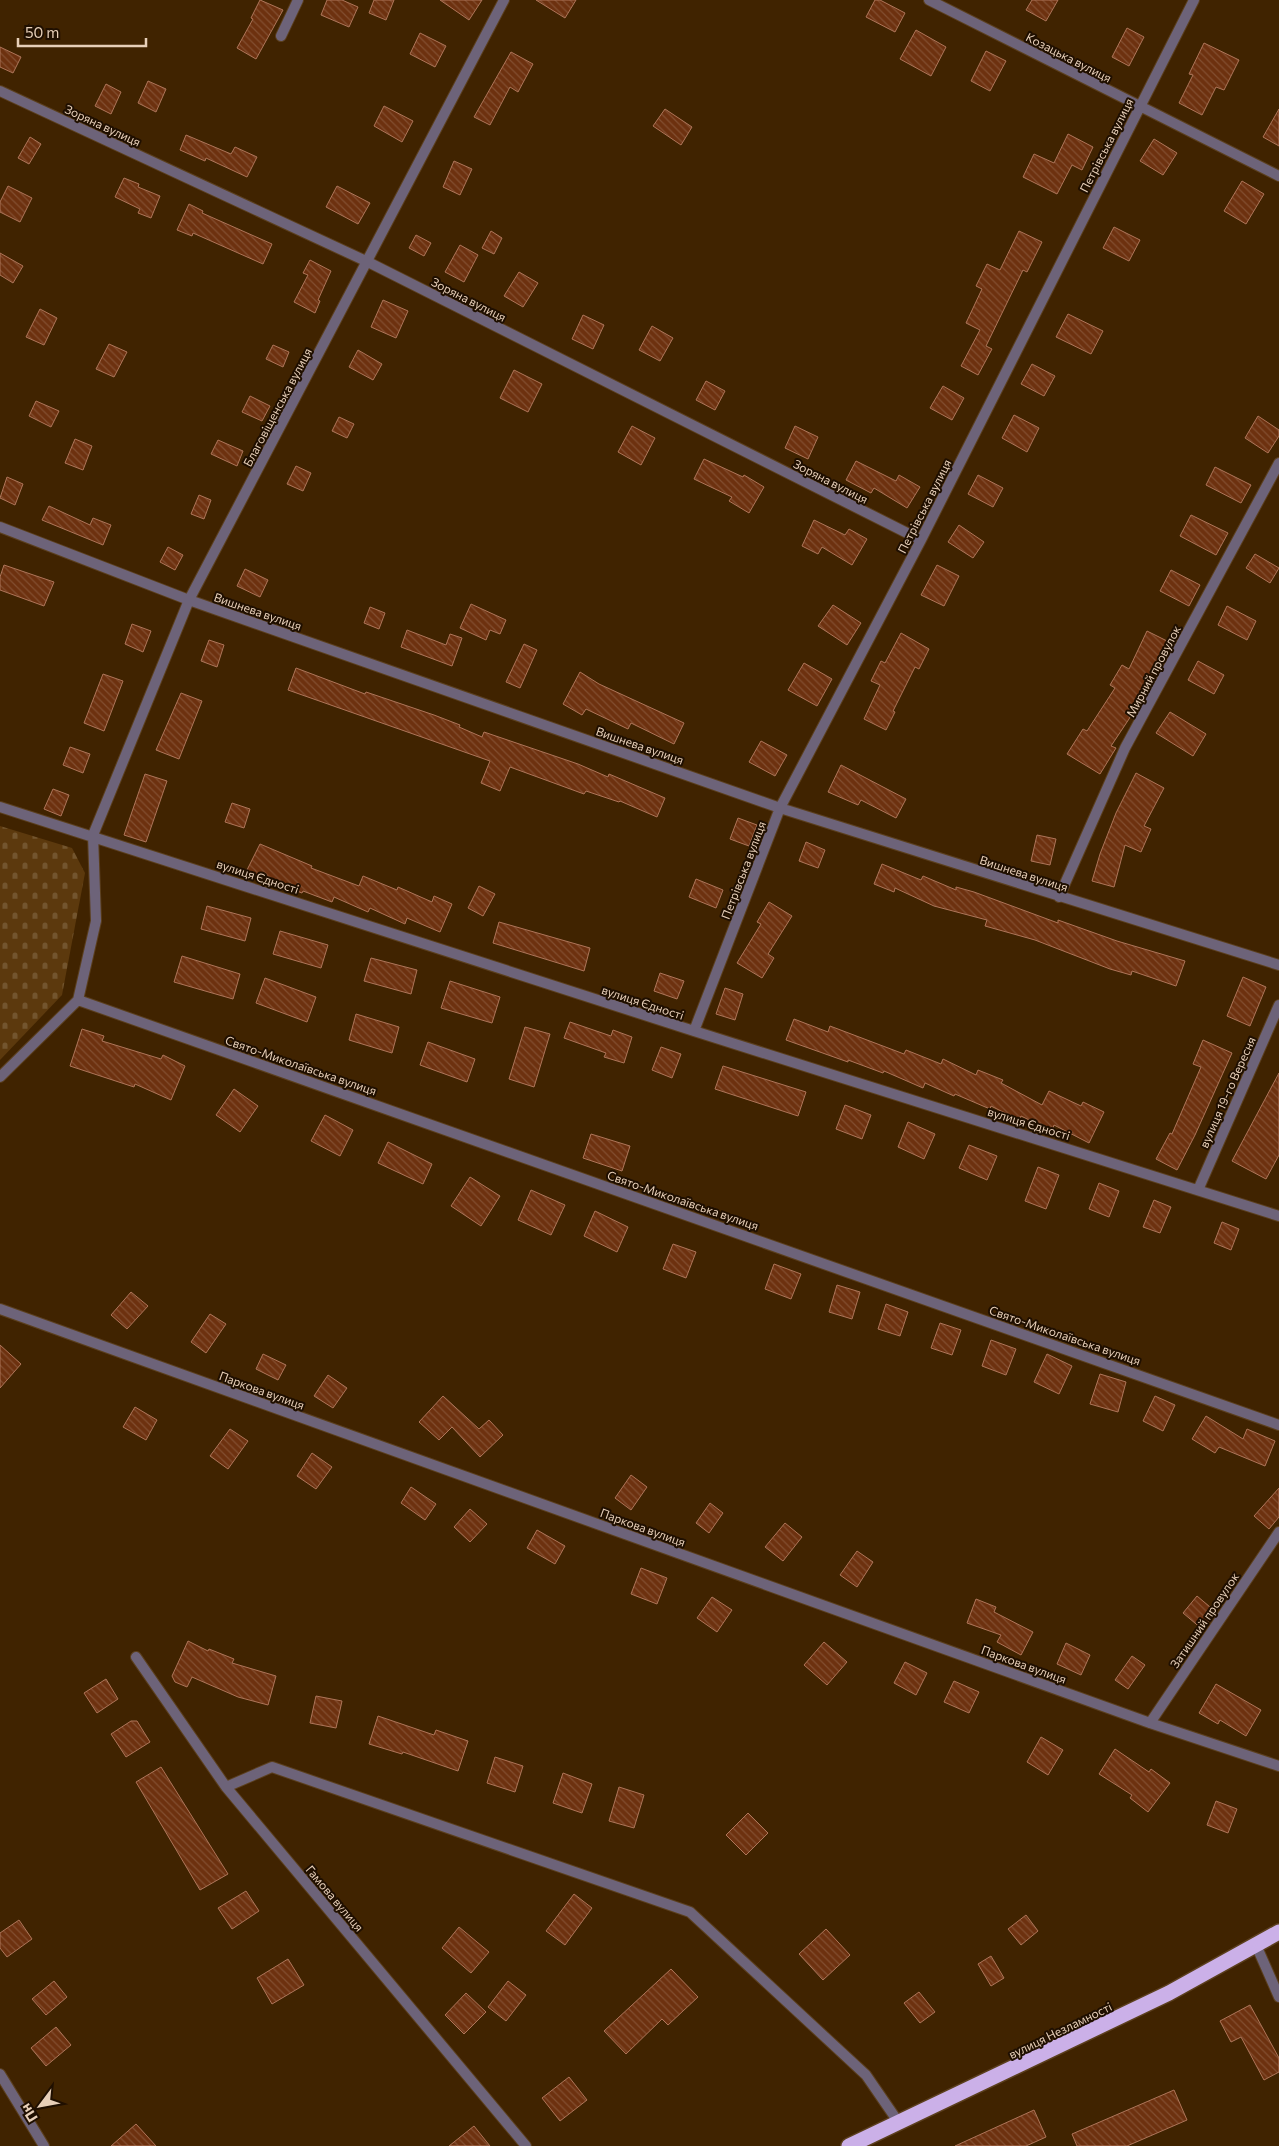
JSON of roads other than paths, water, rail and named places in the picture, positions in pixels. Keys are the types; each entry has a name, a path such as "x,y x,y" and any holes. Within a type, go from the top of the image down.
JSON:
{"highway":[{"name":"вулиця Незламності","path":"849,2146 1169,1993 1279,1932"}],"street":[{"path":"281,36 298,0"},
{"name":"Благовіщенська вулиця","path":"93,835 189,600 504,0"},
{"name":"Козацька вулиця","path":"929,0 1279,176"},
{"name":"Петрівська вулиця","path":"694,1032 780,808 921,540 1194,0"},
{"name":"Зоряна вулиця","path":"0,91 368,262 921,540"},
{"name":"Мирний провулок","path":"1059,897 1125,748 1279,463"},
{"name":"Вишнева вулиця","path":"0,527 189,600 780,808 1279,966"},
{"name":"вулиця Єдності","path":"0,807 93,835 694,1032 1279,1216"},
{"path":"0,1077 78,1000 96,920 93,835"},
{"name":"Свято-Миколаївська вулиця","path":"78,1000 1279,1425"},
{"name":"вулиця 19-го Вересня","path":"1198,1190 1279,1005"},
{"name":"Паркова вулиця","path":"0,1309 1150,1723 1279,1766"},
{"name":"Затишний провулок","path":"1150,1723 1279,1532"},
{"name":"Гамова вулиця","path":"136,1657 226,1787 526,2146"},
{"path":"226,1787 272,1767 690,1912 866,2075 899,2123"},
{"path":"1256,1946 1279,1998"},
{"path":"0,2074 44,2146"}]}
